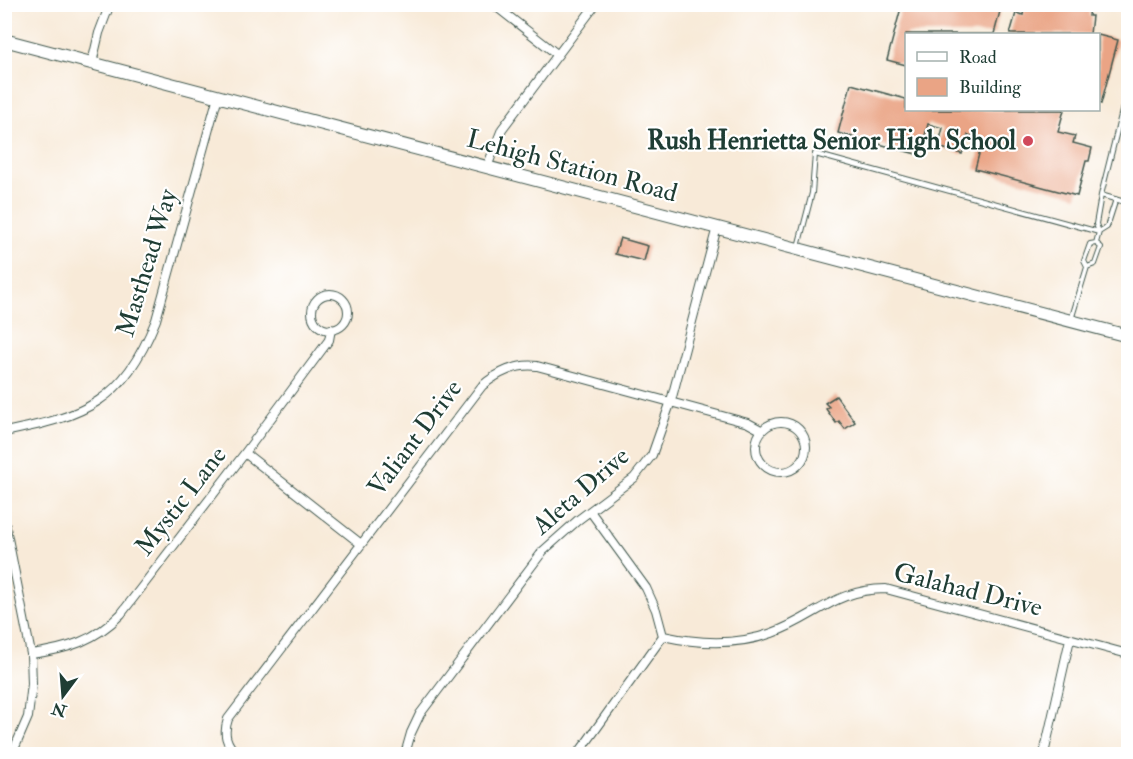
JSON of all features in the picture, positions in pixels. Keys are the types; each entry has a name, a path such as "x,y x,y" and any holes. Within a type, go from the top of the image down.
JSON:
{"main road":[{"name":"Lehigh Station Road","path":"4,40 1128,336"}],"street":[{"path":"92,63 99,33 110,4"},
{"path":"494,4 558,55"},
{"path":"487,167 502,129 596,4"},
{"name":"Masthead Way","path":"4,432 53,422 70,417 89,407 122,380 136,362 156,320 218,96"},
{"name":"Aleta Drive","path":"405,754 420,714 534,562 565,530 634,478 645,465 658,442 671,401 717,227"},
{"name":"Mystic Lane","path":"330,294 340,297 347,305 348,311 348,316 341,326 331,329 319,326 313,315 313,309 319,298 330,294"},
{"name":"Mystic Lane","path":"31,654 67,648 85,642 113,622 245,453 329,340 331,329"},
{"name":"Valiant Drive","path":"237,754 230,747 225,733 228,719 482,386 502,372 517,367 537,366 748,423 761,430"},
{"path":"784,422 799,429 806,444 806,453 802,460 789,471 773,471 765,467 760,461 755,446 761,430 768,425 784,422"},
{"path":"245,453 361,544"},
{"path":"578,754 663,636 656,610 646,588 590,511"},
{"path":"4,518 31,654 31,700 23,732 12,754"},
{"name":"Galahad Drive","path":"663,636 706,643 729,643 753,639 773,633 846,595 859,591 886,589 901,591 1128,654"},
{"path":"1044,754 1070,639"}],"lane":[{"path":"1096,243 1099,232 1096,224 1101,195 1128,87"},
{"path":"798,248 812,193 815,154 1099,232 1107,227 1116,199"},
{"path":"1101,195 1128,203"},
{"path":"1087,267 1095,264 1101,248 1096,243"},
{"path":"1071,321 1087,267 1084,261 1090,244 1096,243"}],"building":[{"name":"Rush Henrietta Senior High School","path":"902,4 1002,4 994,33 905,33 905,65 887,60"},
{"path":"1025,4 1090,4 1089,16 1092,16 1090,33 1010,33 1016,13 1023,15"},
{"path":"1100,36 1118,40 1100,104"},
{"name":"Rush Henrietta Senior High School","path":"851,84 905,99 905,111 1064,111 1058,132 1075,136 1073,143 1092,148 1089,161 1086,161 1077,196 975,169 983,139 968,135 962,154 938,147 943,128 928,124 920,155 838,133"},
{"path":"620,238 648,246 644,261 615,254"},
{"path":"836,396 855,422 845,429 839,421 836,423 826,409 829,407 825,403"}],"place":[{"name":"Rush Henrietta Senior High School","path":"1028,141"}]}
